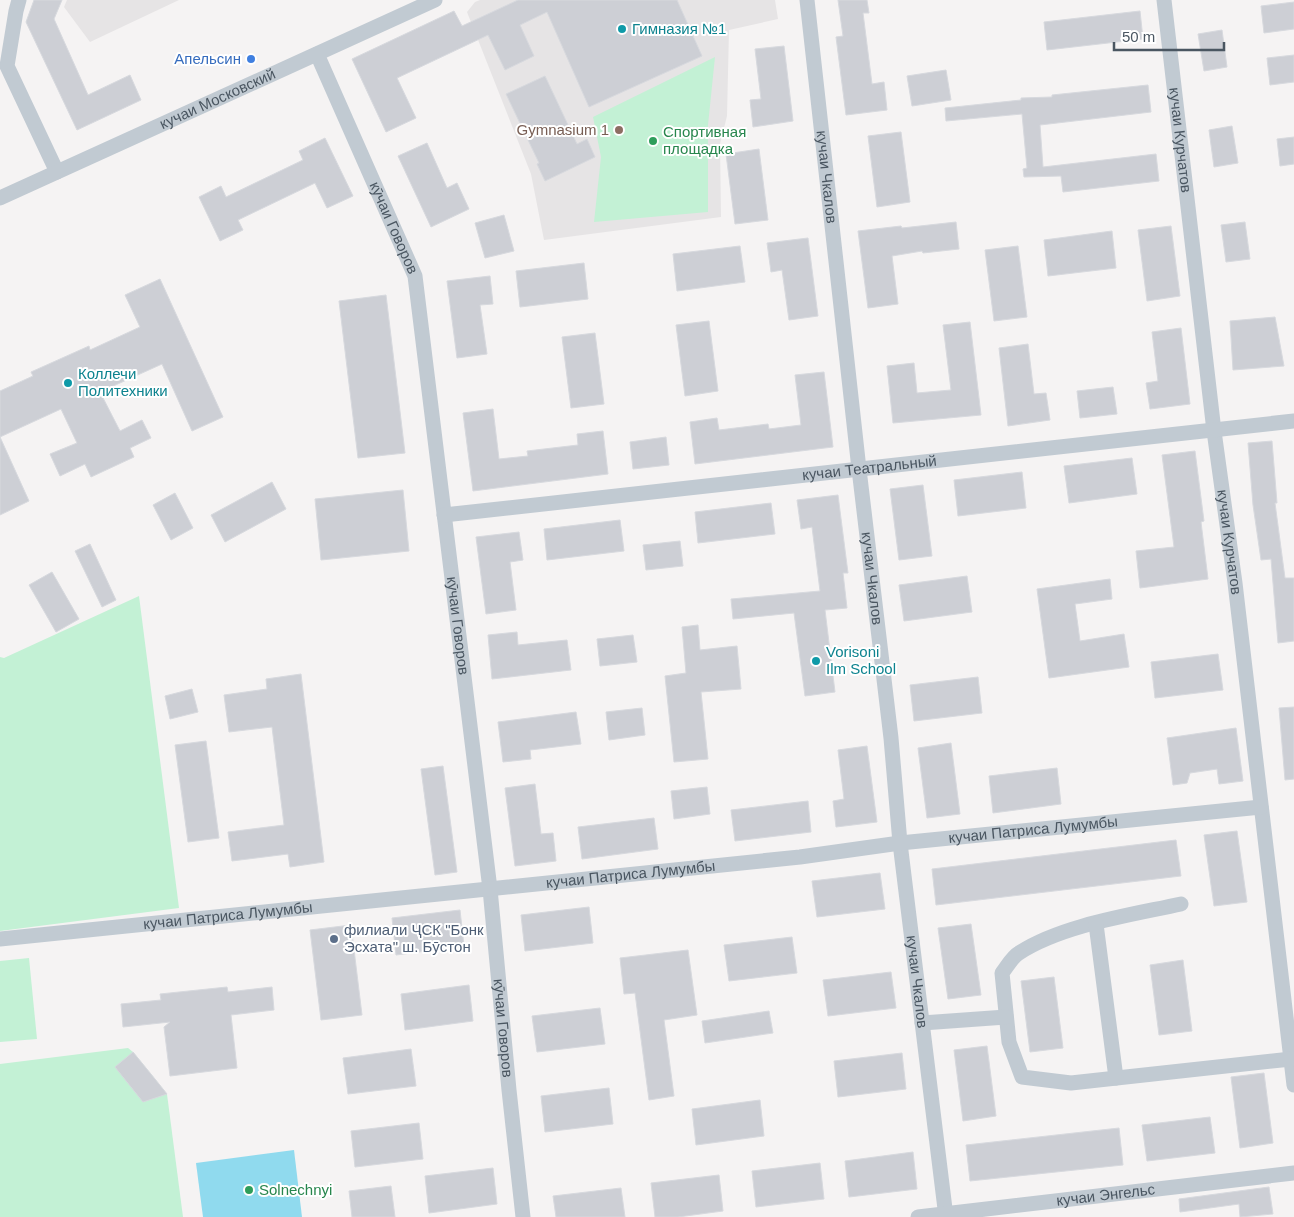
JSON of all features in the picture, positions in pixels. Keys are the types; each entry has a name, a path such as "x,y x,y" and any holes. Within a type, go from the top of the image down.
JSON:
{"street":[{"path":"19,0 7,66 57,172"},
{"name":"кучаи Московский","path":"0,198 435,0"},
{"name":"кучаи Чкалов","path":"807,0 858,469 890,729 900,843 946,1216"},
{"name":"кучаи Курчатов","path":"1164,0 1214,431 1235,582 1262,807 1289,987 1291,1059 1294,1085"},
{"name":"кӯчаи Говоров","path":"317,54 415,276 490,889 523,1217"},
{"name":"кучаи Театральный","path":"444,515 1294,421"},
{"name":"кучаи Патриса Лумумбы","path":"0,939 800,857 900,843 1262,807"},
{"path":"1181,904 1054,936 1017,954 1002,973 1009,1042 1022,1077 1071,1083 1291,1059"},
{"path":"1096,924 1116,1078"},
{"path":"922,1023 1006,1017"},
{"name":"кучаи Энгельс","path":"918,1217 946,1216 1294,1173"}],"shaded area":[{"path":"67,0 179,0 90,42 64,7"},
{"name":"Gymnasium 1","path":"480,0 775,0 778,19 729,30 727,116 720,144 721,217 544,240 531,174 467,12 475,2"}],"green space":[{"name":"Спортивная площадка","path":"715,57 708,125 708,212 594,222 601,157 593,117"},
{"path":"139,596 179,908 0,931 0,657 4,658"},
{"path":"29,958 37,1039 0,1042 0,961"},
{"path":"128,1048 167,1094 183,1217 0,1217 0,1064"}],"water":[{"name":"Solnechnyi","path":"294,1150 302,1217 203,1217 196,1163"}],"building":[{"path":"34,0 62,0 54,19 88,95 130,75 141,100 77,130 26,22"},
{"path":"518,0 677,0 702,56 589,107 547,12 520,25 534,56 505,70 488,35 397,78 416,118 386,132 352,59 454,11 462,26"},
{"path":"838,0 867,0 869,13 863,13 872,84 884,82 887,110 846,115 836,37 843,36"},
{"path":"1294,2 1294,29 1264,33 1261,6"},
{"path":"1140,11 1143,39 1047,50 1044,22"},
{"path":"1222,30 1227,67 1204,71 1198,34"},
{"path":"784,46 793,121 753,127 750,100 761,99 755,49"},
{"path":"1294,55 1294,82 1270,85 1267,58"},
{"path":"946,70 951,100 912,106 907,76"},
{"path":"545,76 577,144 587,139 595,157 545,181 537,164 539,163 506,94"},
{"path":"1148,85 1151,112 1040,125 1043,167 1156,154 1159,181 1063,192 1061,176 1024,177 1023,169 1027,168 1022,114 946,121 945,108"},
{"path":"1232,126 1238,163 1214,167 1209,130"},
{"path":"901,132 910,202 877,207 868,136"},
{"path":"1294,137 1294,164 1280,166 1277,139"},
{"path":"325,138 353,196 327,208 315,183 238,220 243,230 220,241 199,197 221,186 226,197 303,160 299,151"},
{"path":"427,143 447,188 457,183 469,209 431,227 398,156"},
{"path":"759,149 768,220 735,224 726,154"},
{"path":"504,215 514,251 485,258 475,223"},
{"path":"956,222 959,249 923,253 922,251 892,256 898,304 868,308 858,231"},
{"path":"1245,222 1250,259 1226,262 1221,225"},
{"path":"1171,226 1180,296 1147,301 1138,230"},
{"path":"1112,231 1116,268 1048,276 1044,240"},
{"path":"808,238 818,316 789,320 782,270 771,272 767,243"},
{"path":"740,246 745,282 677,291 673,254"},
{"path":"1018,246 1027,317 994,321 985,250"},
{"path":"584,263 588,299 520,307 516,271"},
{"path":"490,276 493,304 480,305 487,354 457,358 447,281"},
{"name":"Коллечи Политехники","path":"160,279 223,417 192,431 162,364 100,392 120,431 142,420 151,438 130,448 134,457 91,477 85,464 60,476 50,454 77,443 61,409 0,437 0,391 33,376 31,372 89,346 90,350 140,327 125,295"},
{"path":"386,295 405,453 358,458 339,301"},
{"path":"1275,317 1284,366 1233,370 1230,321"},
{"path":"709,321 718,391 685,396 676,325"},
{"path":"970,322 981,415 893,423 887,366 914,363 917,393 951,390 943,325"},
{"path":"1181,328 1190,404 1150,409 1146,383 1158,381 1152,332"},
{"path":"595,333 604,404 571,408 562,337"},
{"path":"1028,344 1034,394 1046,393 1050,420 1008,426 999,348"},
{"path":"824,372 833,447 695,464 690,422 717,418 719,430 768,424 769,429 801,425 795,375"},
{"path":"1113,387 1117,414 1080,418 1077,391"},
{"path":"493,409 499,459 528,456 527,451 578,445 577,434 603,431 608,474 473,491 463,413"},
{"path":"0,437 29,501 0,515"},
{"path":"666,437 669,465 633,469 630,442"},
{"path":"1272,441 1277,503 1275,503 1285,578 1294,578 1294,641 1278,643 1271,559 1261,560 1253,505 1248,443"},
{"path":"1195,451 1204,521 1201,522 1208,579 1140,588 1136,551 1174,547 1162,455"},
{"path":"1132,458 1137,494 1069,503 1064,466"},
{"path":"1022,472 1026,508 958,516 954,480"},
{"path":"272,482 286,509 225,542 211,515"},
{"path":"923,485 932,556 899,560 890,489"},
{"path":"403,490 409,551 321,560 315,499"},
{"path":"175,493 193,528 171,540 153,505"},
{"path":"838,495 848,573 843,573 847,608 825,610 835,692 805,696 794,613 733,619 731,599 820,591 812,527 801,529 797,500"},
{"path":"771,503 775,534 698,543 695,512"},
{"path":"620,520 624,551 547,560 544,529"},
{"path":"519,532 523,560 510,562 516,610 486,614 476,537"},
{"path":"680,541 683,566 646,570 643,545"},
{"path":"90,544 116,600 102,607 75,551"},
{"path":"52,572 79,619 56,632 29,585"},
{"path":"967,576 972,612 904,621 899,585"},
{"path":"1110,579 1112,599 1075,604 1080,641 1124,634 1129,667 1049,678 1037,589"},
{"path":"698,625 700,650 737,646 741,689 701,692 708,759 674,762 665,676 686,673 682,627"},
{"path":"517,632 518,645 567,640 571,670 492,679 488,635"},
{"path":"633,635 637,662 600,666 597,639"},
{"path":"1218,654 1223,690 1155,698 1151,662"},
{"path":"301,674 324,862 290,867 288,854 232,861 228,832 284,825 272,727 229,732 224,695 267,689 266,679"},
{"path":"978,677 982,713 914,721 910,685"},
{"path":"192,689 198,712 170,719 165,696"},
{"path":"1294,707 1294,779 1285,780 1279,708"},
{"path":"642,708 645,735 609,740 606,712"},
{"path":"576,712 581,744 530,750 531,759 503,762 498,722"},
{"path":"1236,728 1243,781 1219,784 1217,769 1190,773 1187,783 1173,785 1167,738"},
{"path":"206,741 219,838 188,842 175,745"},
{"path":"951,743 960,814 927,818 918,748"},
{"path":"867,746 877,822 836,827 833,801 844,799 838,750"},
{"path":"443,766 457,872 435,875 421,769"},
{"path":"1057,768 1061,804 993,813 989,776"},
{"path":"535,784 541,834 553,833 556,861 515,866 505,788"},
{"path":"707,787 710,814 674,819 671,791"},
{"path":"808,801 811,832 735,841 731,810"},
{"path":"654,818 658,849 582,859 578,827"},
{"path":"1237,831 1247,902 1214,906 1204,835"},
{"path":"1176,840 1181,876 936,905 932,869"},
{"path":"880,873 885,909 817,917 812,881"},
{"path":"589,907 593,943 525,951 521,915"},
{"path":"460,910 464,946 396,955 392,918"},
{"path":"971,924 981,995 948,999 938,928"},
{"path":"351,925 362,1015 321,1020 310,930"},
{"path":"792,937 797,973 729,981 724,945"},
{"path":"688,950 697,1015 664,1020 674,1096 649,1100 635,993 624,994 620,958"},
{"path":"1183,960 1192,1031 1159,1035 1150,965"},
{"path":"891,972 896,1008 828,1016 823,980"},
{"path":"1054,977 1063,1048 1030,1052 1021,981"},
{"path":"469,985 473,1021 405,1030 401,994"},
{"path":"227,987 228,992 272,987 274,1010 231,1015 237,1068 170,1076 164,1027 170,1022 123,1027 121,1004 161,1000 160,994"},
{"path":"600,1008 605,1044 537,1052 532,1016"},
{"path":"769,1011 773,1033 705,1043 702,1021"},
{"path":"987,1046 996,1116 963,1121 954,1050"},
{"path":"411,1049 416,1086 348,1094 343,1058"},
{"path":"133,1052 167,1094 143,1102 115,1067"},
{"path":"902,1053 906,1089 838,1097 834,1061"},
{"path":"1264,1073 1273,1143 1240,1148 1231,1077"},
{"path":"609,1088 613,1124 545,1132 541,1096"},
{"path":"760,1100 764,1136 696,1145 692,1109"},
{"path":"1210,1117 1215,1153 1147,1161 1142,1125"},
{"path":"419,1123 423,1159 355,1167 351,1131"},
{"path":"1119,1128 1123,1165 970,1181 966,1145"},
{"path":"913,1152 917,1189 849,1197 845,1161"},
{"path":"820,1163 824,1199 756,1207 752,1171"},
{"path":"493,1168 497,1204 429,1213 425,1176"},
{"path":"719,1175 723,1211 678,1217 655,1217 651,1183"},
{"path":"391,1186 395,1217 352,1217 349,1191"},
{"path":"1269,1187 1273,1214 1240,1217 1239,1204 1180,1212 1179,1199"},
{"path":"621,1188 625,1217 556,1217 553,1196"}],"place":[{"name":"Гимназия №1","path":"622,29"},
{"name":"Апельсин","path":"251,59"},
{"name":"Gymnasium 1","path":"619,130"},
{"name":"Спортивная площадка","path":"653,141"},
{"name":"Коллечи Политехники","path":"68,383"},
{"name":"Vorisoni Ilm School","path":"816,661"},
{"name":"филиали ҶСК \"Бонк Эсхата\" ш. Бӯстон","path":"334,939"},
{"name":"Solnechnyi","path":"249,1190"}]}
